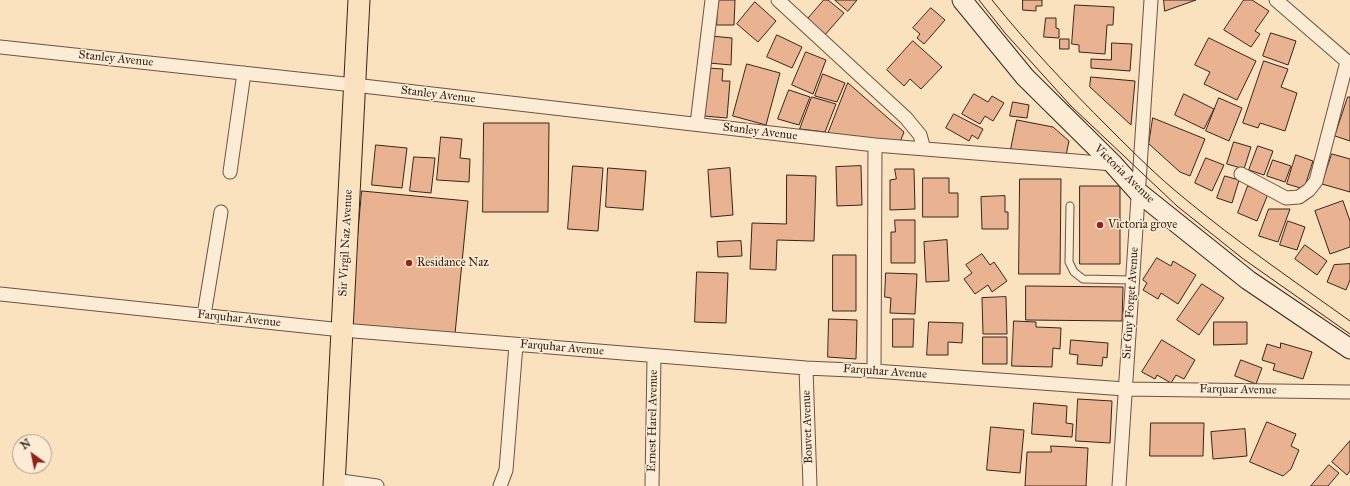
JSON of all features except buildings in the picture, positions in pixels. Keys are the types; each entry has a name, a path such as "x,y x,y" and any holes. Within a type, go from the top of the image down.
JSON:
{"main road":[{"name":"Sir Virgil Naz Avenue","path":"334,483 359,0"},
{"name":"Victoria Avenue","path":"962,0 1026,77 1113,164 1138,192 1248,280 1350,349"}],"street":[{"path":"697,124 712,0"},
{"path":"778,0 906,118 920,135 924,149"},
{"name":"Sir Guy Forget Avenue","path":"1119,486 1151,0"},
{"path":"1241,174 1286,198 1299,197 1309,190 1316,182 1348,63 1276,0"},
{"name":"Stanley Avenue","path":"0,47 354,85 875,145 1113,164"},
{"path":"230,172 244,73"},
{"path":"874,371 875,145"},
{"path":"204,315 221,212"},
{"name":"Farquhar Avenue","path":"0,294 342,330 806,368 874,371 1125,389"},
{"path":"500,486 506,470 516,344"},
{"name":"Ernest Harel Avenue","path":"652,486 654,356"},
{"name":"Bouvet Avenue","path":"806,368 810,486"},
{"name":"Farquar Avenue","path":"1125,389 1350,392"},
{"path":"334,483 377,486"}],"lane":[{"path":"1070,206 1069,262 1074,272 1083,278 1132,280"}],"tram line":[{"path":"979,0 1005,33 1071,106 1177,206 1242,258 1350,334"},
{"path":"992,0 1063,81 1145,164 1184,198 1245,246 1350,321"}],"place":[{"name":"Victoria grove","path":"1100,225"},
{"name":"Residance Naz","path":"409,263"}]}
